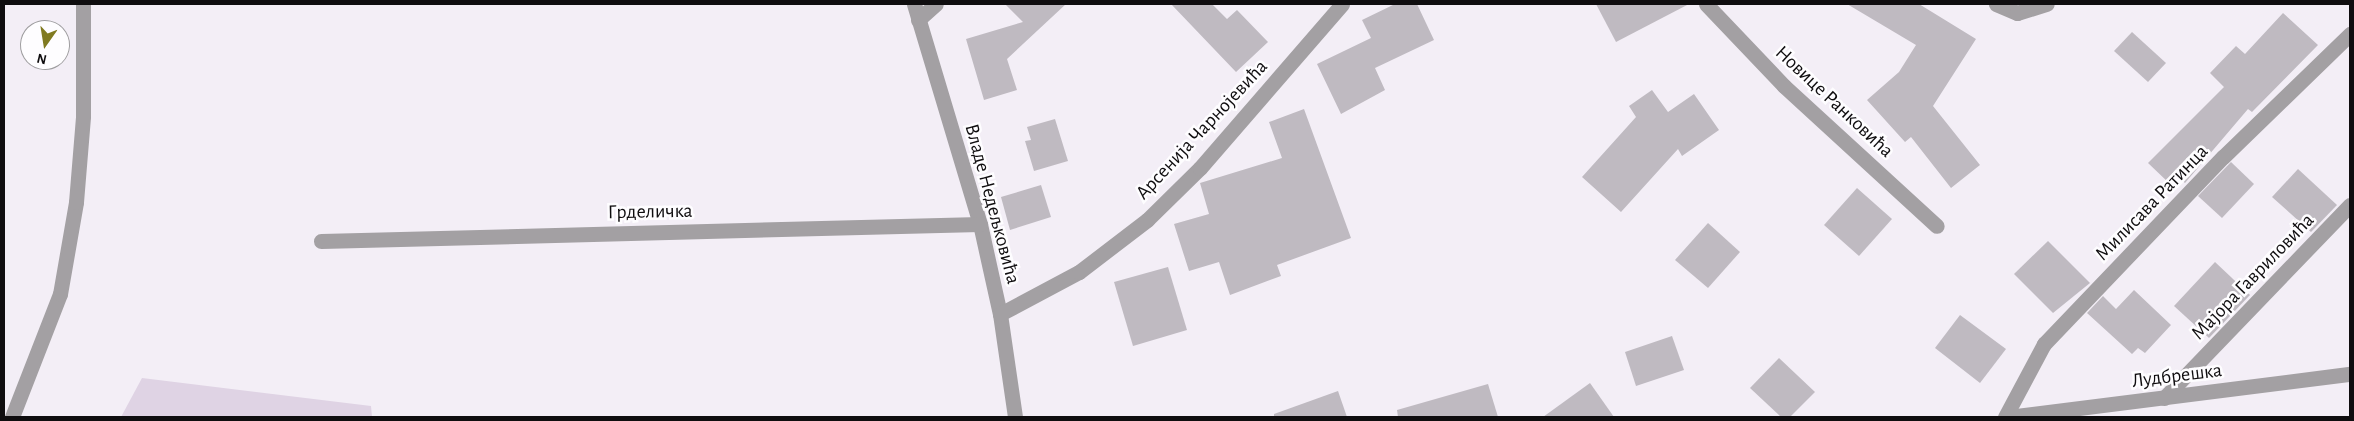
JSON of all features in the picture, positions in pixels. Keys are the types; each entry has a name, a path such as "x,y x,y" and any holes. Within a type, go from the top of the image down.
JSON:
{"street":[{"path":"12,417 60,294 76,202 83,116 83,4"},
{"name":"Владе Недељковића","path":"914,4 980,224 1000,314 1015,417"},
{"path":"918,20 936,4"},
{"name":"Арсенија Чарнојевића","path":"1000,314 1079,272 1147,220 1206,162 1342,4"},
{"name":"Новице Ранковића","path":"1706,4 1784,86 1937,226"},
{"path":"1996,4 2017,13 2047,4"},
{"name":"Милисава Ратинца","path":"2007,417 2044,344 2223,157 2350,34"},
{"name":"Мајора Гавриловића","path":"2164,398 2350,205"},
{"name":"Грделичка","path":"321,241 980,224"},
{"name":"Лудбрешка","path":"2007,417 2350,374"}],"shaded area":[{"path":"142,378 371,406 372,417 121,417"}],"building":[{"path":"1005,4 1066,4 1007,59 1017,90 984,100 966,39 1023,22"},
{"path":"1171,4 1212,4 1227,19 1237,10 1268,42 1236,72"},
{"path":"1395,4 1417,4 1434,40 1375,68 1385,90 1341,114 1317,64 1371,38 1362,20"},
{"path":"1596,4 1689,4 1616,42"},
{"path":"1847,4 1919,4 1976,39 1933,106 1980,165 1951,188 1911,137 1905,142 1867,100 1899,72 1916,45"},
{"path":"2283,13 2318,45 2252,112 2248,109 2185,183 2177,176 2170,184 2148,163 2224,87 2210,73 2236,46 2245,54"},
{"path":"2132,32 2166,63 2148,82 2114,51"},
{"path":"1652,90 1668,112 1694,94 1719,130 1682,156 1678,149 1621,212 1582,177 1636,117 1629,106"},
{"path":"1304,109 1351,238 1277,265 1281,276 1230,295 1219,262 1189,271 1174,224 1209,214 1200,183 1282,158 1269,122"},
{"path":"1055,119 1068,161 1034,171 1025,141 1031,140 1027,127"},
{"path":"2231,162 2254,184 2222,218 2198,196"},
{"path":"2298,169 2337,205 2311,232 2272,197"},
{"path":"1041,185 1051,217 1010,230 1001,197"},
{"path":"1857,188 1892,219 1859,256 1824,225"},
{"path":"1708,223 1740,252 1708,288 1675,260"},
{"path":"2048,241 2090,283 2053,313 2014,274"},
{"path":"2215,262 2250,295 2209,338 2174,306"},
{"path":"1168,267 1187,330 1133,346 1114,282"},
{"path":"2134,290 2171,325 2145,353 2138,348 2132,354 2087,313 2103,296 2116,309"},
{"path":"1960,315 2006,349 1980,383 1935,348"},
{"path":"1672,336 1684,370 1636,386 1625,352"},
{"path":"1779,358 1815,392 1790,417 1781,417 1750,388"},
{"path":"1590,383 1614,417 1543,417"},
{"path":"1488,384 1498,417 1398,417 1397,410"},
{"path":"1338,391 1347,417 1274,417 1274,414"}]}
